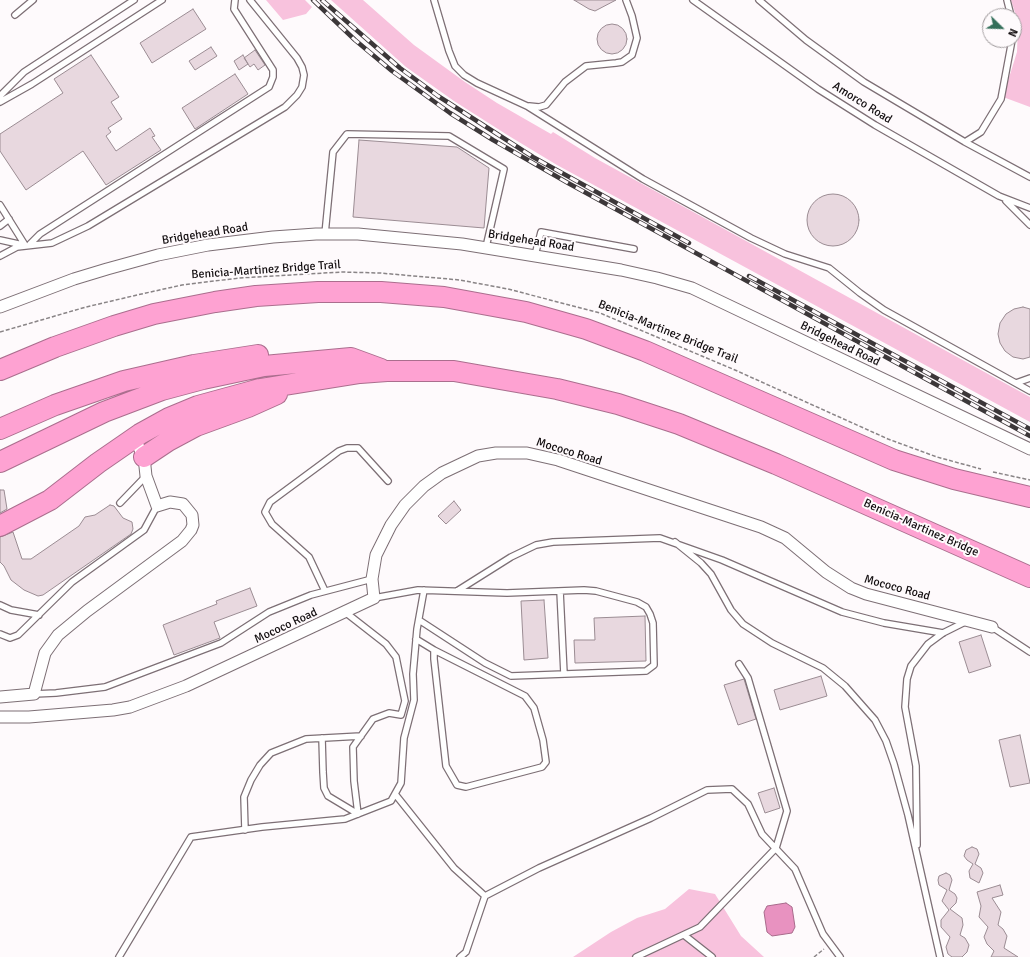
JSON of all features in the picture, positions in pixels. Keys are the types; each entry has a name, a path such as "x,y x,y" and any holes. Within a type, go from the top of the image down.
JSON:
{"highway":[{"path":"0,370 55,347 114,326 160,313 215,302 263,295 318,292 381,292 444,297 526,312 599,334 645,351 894,460 954,480 1030,497"},
{"path":"0,428 82,395 124,381 180,367 282,352 299,352 326,360"},
{"path":"0,462 104,412 162,390 244,370 351,358 387,371"},
{"path":"0,526 50,500 134,438 169,418 203,404 255,390 387,371"},
{"name":"Benicia-Martinez Bridge","path":"387,371 454,371 537,384 599,399 672,422 812,479 1030,577"},
{"path":"145,467 168,441 196,426 248,407 304,382"}],"street":[{"name":"Bridgehead Road","path":"0,307 74,279 158,255 208,245 273,237 325,234 412,238 486,247 657,278 692,288 1030,449"},
{"path":"0,697 34,694 45,653 58,636 87,611 189,534 193,520 187,507 174,502 157,506 134,438"},
{"name":"Mococo Road","path":"0,717 29,717 113,710 130,707 186,686 374,598 372,579 376,555 391,525 405,505 424,486 442,473 478,456 496,453 527,453 558,460 774,531 786,538 826,572 851,588 872,596 992,627"}],"lane":[{"path":"15,15 33,0"},
{"path":"0,96 24,72 134,0"},
{"path":"0,102 32,84 162,0"},
{"path":"28,245 40,234 269,87 273,77 273,70 234,9 235,0"},
{"path":"0,256 17,247 52,243 88,226 285,107 297,95 302,86 304,75 302,67 250,0"},
{"path":"434,0 438,9 449,51 455,66 464,75 477,83 527,106 643,178 751,238 784,254 829,268 884,310 1030,391"},
{"path":"438,0 438,9"},
{"path":"527,106 539,107 546,105 565,82 586,66 622,62 632,55 637,38 632,16 626,0"},
{"name":"Amorco Road","path":"693,0 818,89 875,125 1000,196 1030,208"},
{"path":"758,0 806,40 843,68 895,102 1030,177"},
{"path":"965,142 981,132 1001,99 1011,48"},
{"path":"325,234 333,152 347,134 449,136 504,169 486,247"},
{"path":"1000,196 1030,225"},
{"path":"0,205 28,245"},
{"path":"0,226 9,219"},
{"path":"535,255 541,232 634,249"},
{"path":"0,240 28,245"},
{"path":"1016,384 1030,378"},
{"path":"325,591 309,557 272,524 265,512 270,502 339,451 347,448 358,448 388,481"},
{"path":"120,503 145,467"},
{"path":"0,634 10,638 18,635 72,582 144,530 157,506"},
{"path":"456,591 536,545 660,538 675,542 722,560 842,612 884,623 942,633"},
{"path":"675,542 701,563 711,574 731,610 743,624 772,644 823,668 846,686 875,720 886,741 898,779 917,853 940,957"},
{"path":"34,694 56,694 105,687 221,643 269,612 325,591 372,579"},
{"path":"119,957 191,837 345,819 391,801 401,783 404,738 414,700 413,674 416,639 424,590"},
{"path":"374,598 424,590 506,593 596,591 637,602 646,607 650,614 653,630 654,665 646,671 511,676 485,664 419,620"},
{"path":"560,591 564,674"},
{"path":"0,605 11,610 39,615"},
{"path":"345,612 386,644 396,656 406,701 401,715 389,713 373,719 353,747 354,782 358,814"},
{"path":"917,853 917,774 914,747 905,707 906,686 911,666 928,644 942,633 969,620"},
{"path":"992,627 1030,652"},
{"path":"416,639 434,650 525,696 534,708 543,740 546,762 542,767 466,787 457,786 446,766 434,650"},
{"path":"636,957 700,927 776,848 787,811 748,678 740,664"},
{"path":"245,830 244,797 251,780 260,765 271,752 306,739 361,736"},
{"path":"322,738 322,772 324,788 328,796 358,814"},
{"path":"460,957 466,952 485,896 539,868 651,818 707,790 732,789 748,804 762,834 796,869 823,934 840,957"},
{"path":"395,794 454,868 485,896"},
{"path":"684,935 712,957"}],"path":[{"name":"Benicia-Martinez Bridge Trail","path":"0,332 86,307 137,295 182,285 238,278 342,272 460,280 508,289 600,313 735,370 888,439 937,457 984,470"},
{"path":"992,472 1030,480"},
{"path":"814,957 830,943"}],"shaded area":[{"path":"266,0 305,0 312,7 306,14 283,20"},
{"path":"331,0 363,0 414,45 497,103 551,134 553,132 595,158 1030,397 1030,422 557,165 454,101 406,67"},
{"path":"1011,0 1030,0 1030,107 1003,97 1017,48 1022,48 1022,8 1014,8"},
{"path":"689,889 715,894 741,936 764,957 573,957 611,932 637,918 665,909"},
{"path":"786,903 792,907 795,927 792,933 772,936 767,932 764,912 767,906"}],"building":[{"path":"574,0 616,0 595,11"},
{"path":"193,9 206,29 152,63 140,43"},
{"path":"612,24 623,28 627,39 623,50 612,54 601,50 597,39 601,28"},
{"path":"211,47 217,56 195,70 189,61"},
{"path":"255,50 265,65 258,70 254,64 250,67 244,58"},
{"path":"91,55 119,97 111,102 122,119 108,128 111,132 106,136 116,151 150,128 155,136 152,137 161,150 106,185 83,151 26,190 0,151 0,134 63,93 54,79"},
{"path":"243,55 248,64 239,70 234,61"},
{"path":"235,74 248,94 195,129 182,108"},
{"path":"359,140 457,147 489,168 484,228 353,217"},
{"path":"833,194 843,196 851,202 857,210 859,220 857,230 851,238 843,244 833,246 823,244 815,238 809,230 807,220 809,210 815,202 823,196"},
{"path":"1023,307 1030,309 1030,357 1023,359 1013,357 1005,351 1000,343 998,334 1000,323 1006,314 1014,309"},
{"path":"0,490 4,490 7,509 0,513"},
{"path":"454,501 461,510 446,524 438,516"},
{"path":"110,505 114,506 123,518 132,522 133,529 131,534 43,595 38,596 24,590 11,580 4,566 0,562 0,537 13,532 22,559 31,559 79,526 85,517 95,515"},
{"path":"250,588 257,606 214,622 220,638 174,655 163,625 217,604 216,601"},
{"path":"544,600 548,658 524,660 521,601"},
{"path":"645,616 646,661 575,663 574,640 595,640 594,618"},
{"path":"981,635 991,666 969,673 959,642"},
{"path":"821,676 827,696 780,710 774,690"},
{"path":"744,679 756,719 738,725 724,685"},
{"path":"1020,735 1030,783 1010,787 999,740"},
{"path":"774,788 780,808 765,813 758,793"},
{"path":"972,847 977,849 979,854 975,864 981,868 983,873 979,883 970,878 969,871 973,864 964,856 966,850"},
{"path":"946,873 950,875 952,880 949,890 955,894 957,898 956,903 950,909 962,918 963,925 960,935 965,938 969,945 967,952 962,957 952,957 948,954 946,947 950,937 941,927 941,920 949,910 942,901 947,890 939,885 938,880 939,876"},
{"path":"1000,885 1003,895 992,898 1001,912 998,925 1003,929 1007,936 1004,948 1018,957 991,957 994,951 987,944 984,937 988,927 979,917 981,906 977,892"}],"railway":[{"path":"313,0 355,40 392,71 450,113 493,140 568,183 1030,436"},
{"path":"322,0 400,68 438,96 533,157 689,243"},
{"path":"749,276 1030,429"}]}
